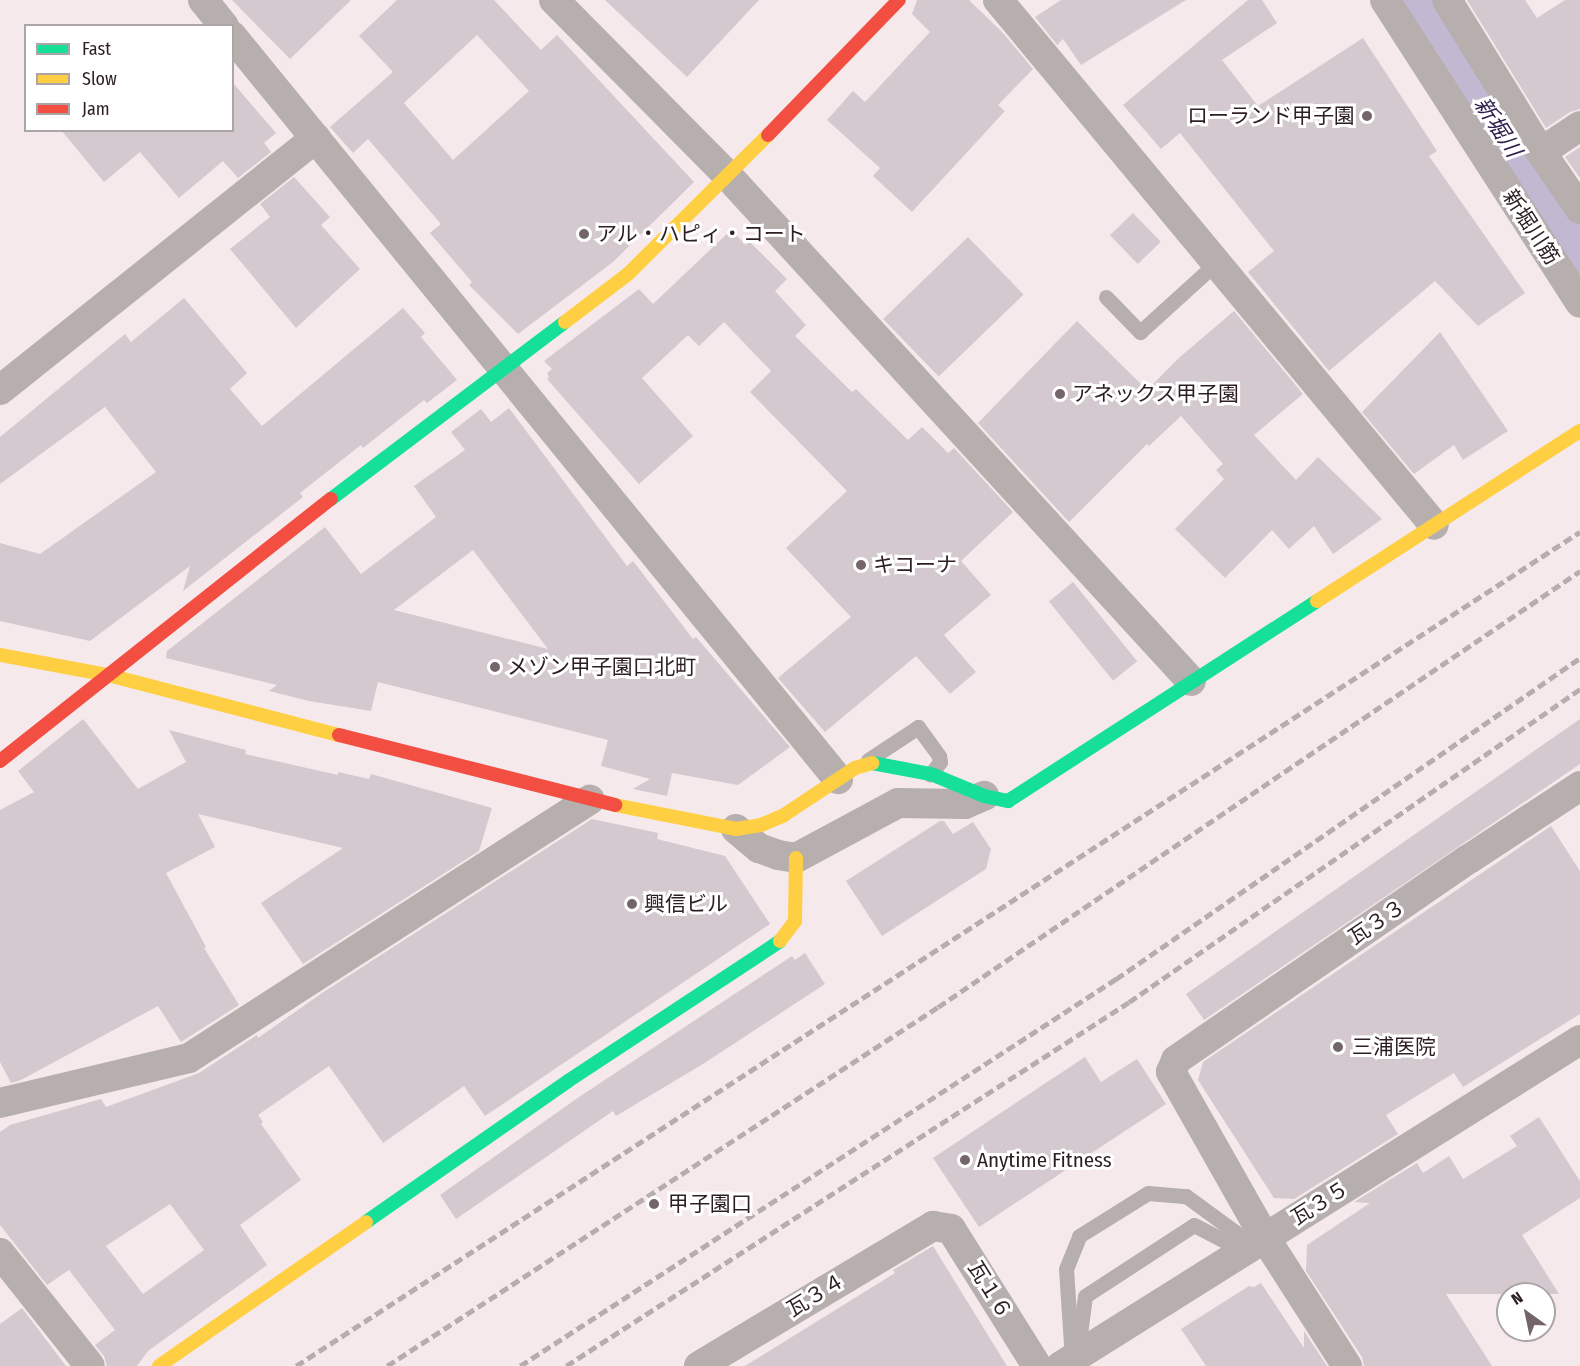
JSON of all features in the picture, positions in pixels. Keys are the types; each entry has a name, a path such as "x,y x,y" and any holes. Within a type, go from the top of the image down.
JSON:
{"street":[{"path":"203,0 222,24"},
{"path":"554,0 728,176 1191,681"},
{"path":"0,761 258,555 628,274 728,176 899,0"},
{"path":"998,0 1434,525"},
{"name":"新堀川筋","path":"1385,0 1580,303"},
{"path":"1447,0 1541,152 1580,210"},
{"path":"234,38 503,367 847,774"},
{"path":"1541,152 1580,126"},
{"path":"0,390 316,138"},
{"path":"0,655 108,675 590,800 736,828 761,825 784,815 847,774 870,763 931,774 984,796 1008,801 1580,431"},
{"name":"瓦３３","path":"1254,1245 1176,1085 1171,1072 1176,1060 1468,859 1580,786"},
{"path":"736,828 759,848 778,855 796,858 898,803 965,804 984,796"},
{"path":"0,1103 189,1058 590,800"},
{"path":"159,1366 568,1081 782,940 795,921 796,858"},
{"name":"瓦３５","path":"1070,1360 1580,1040"},
{"name":"瓦３４","path":"699,1366 933,1226"},
{"name":"瓦１６","path":"933,1226 951,1229 1037,1366"},
{"path":"1254,1245 1347,1366"},
{"path":"0,1253 90,1366"}],"lane":[{"path":"1106,297 1140,332 1216,263"},
{"path":"847,774 918,727 939,756 940,762 916,802"},
{"path":"1070,1360 1066,1269 1079,1236 1148,1193 1186,1196 1254,1245"},
{"path":"1070,1360 1085,1296 1194,1225 1254,1245"}],"building":[{"path":"232,0 351,0 290,59"},
{"path":"397,0 494,0 541,50 557,35 694,182 613,262 518,334 469,285 472,282 430,233 441,224 368,139 353,153 330,127 393,72 359,36","holes":["477,35 529,91 453,160 404,103"]},
{"path":"605,0 759,0 687,77"},
{"path":"917,0 969,0 1003,33 1033,69 998,105 1005,111 912,212 873,176 880,168 827,120 853,91 865,102 930,32 912,14"},
{"path":"1061,0 1186,0 1081,65 1063,39 1057,45 1035,17"},
{"path":"1248,0 1262,0 1277,23 1222,60 1258,106 1363,38 1437,151 1429,156 1525,293 1478,326 1435,281 1329,371 1248,272 1274,251 1180,133 1161,149 1123,105"},
{"path":"1467,0 1525,0 1537,18 1565,0 1580,0 1580,109 1570,112 1546,128"},
{"path":"234,84 276,133 264,143 271,152 238,178 223,161 179,198 140,152 104,182 63,132 234,132"},
{"path":"1580,147 1580,178 1565,157"},
{"path":"294,177 330,217 321,225 360,269 296,328 230,249 270,217 260,204"},
{"path":"1133,213 1161,242 1138,264 1110,235"},
{"path":"731,230 746,245 749,241 787,279 775,291 806,325 795,336 852,392 856,389 908,440 922,427 948,453 954,448 1013,512 961,561 991,595 944,635 976,672 950,694 916,656 825,732 778,678 851,617 786,548 847,491 750,392 771,371 724,322 699,346 688,335 642,378 693,436 639,484 547,379 549,377 547,373 552,369 544,361 639,289 653,304"},
{"path":"968,237 1024,295 939,377 883,319"},
{"path":"184,298 247,373 230,389 262,426 403,308 425,333 421,337 457,380 427,403 424,400 363,448 361,445 300,493 303,497 183,591 190,566 90,641 0,621 0,543 40,554 156,472 105,407 0,484 0,437 125,334 131,342"},
{"path":"1234,311 1303,394 1254,435 1296,480 1318,457 1382,519 1333,554 1314,526 1289,549 1272,530 1225,578 1175,529 1224,479 1216,470 1223,464 1181,416 1149,446 1147,444 1069,522 978,423 1077,321 1147,390 1180,357"},
{"path":"1440,332 1508,431 1463,460 1454,445 1414,474 1362,412"},
{"path":"509,408 627,566 633,561 693,639 696,637 790,747 738,785 672,773 667,796 633,789 650,779 601,766 608,740 378,682 371,711 309,701 269,691 277,685 166,658 167,651 325,527 361,574 436,517 414,486 465,450 451,432 481,409 491,422","holes":["473,550 548,649 394,610"]},
{"path":"1073,582 1137,661 1113,681 1049,602"},
{"path":"83,719 138,789 186,762 169,730 246,750 245,754 338,775 338,772 369,779 371,774 492,808 479,851 303,964 261,903 343,848 198,814 215,847 166,873 206,947 204,948 239,1005 181,1042 158,1006 21,1080 11,1083 0,1062 0,810 34,792 18,771"},
{"path":"1580,719 1580,764 1204,1020 1186,994"},
{"path":"592,819 658,833 657,839 725,856 770,924 485,1116 464,1086 383,1143 329,1066 258,1115 263,1122 261,1124 301,1180 240,1225 267,1265 148,1351 137,1366 107,1366 104,1356 95,1345 115,1330 69,1270 47,1285 0,1225 0,1132 10,1125 101,1099 106,1107 199,1073 257,1035 258,1038 322,993","holes":["170,1204 204,1250 143,1294 106,1246"]},
{"path":"940,821 944,821 953,834 973,822 991,849 986,869 882,936 846,881"},
{"path":"1551,826 1580,871 1580,1014 1463,1087 1454,1073 1386,1115 1398,1134 1294,1199 1274,1198 1198,1080 1203,1062"},
{"path":"805,953 825,984 703,1064 616,1116 613,1111 456,1219 440,1195 579,1097 792,956 795,960"},
{"path":"1085,1057 1101,1082 1137,1059 1166,1104 979,1227 933,1158"},
{"path":"1539,1117 1580,1181 1580,1198 1522,1235 1551,1282 1496,1282 1496,1294 1446,1294 1492,1366 1364,1366 1362,1357 1306,1271 1307,1245 1370,1203 1354,1202 1417,1163 1423,1173 1449,1156 1463,1179 1517,1146 1510,1136"},
{"path":"933,1246 1007,1366 745,1366 895,1273 893,1270"},
{"path":"1261,1283 1304,1348 1304,1331 1327,1366 1206,1366 1181,1329 1249,1286 1254,1287"},
{"path":"22,1308 66,1366 0,1366 0,1324"}],"waterway":[{"name":"新堀川","path":"1416,0 1580,254"}],"railway":[{"path":"296,1366 1580,532"},
{"path":"387,1366 938,1007 1580,571"},
{"path":"520,1366 1116,979 1580,658"},
{"path":"566,1366 1129,1002 1580,689"}],"traffic: fast":[{"path":"331,499 565,322"},
{"path":"872,763 931,774 984,796 1008,801 1317,601"},
{"path":"366,1222 568,1081 780,941"}],"traffic: slow":[{"path":"565,322 628,274 768,135"},
{"path":"1317,601 1580,431"},
{"path":"0,655 108,675 339,735"},
{"path":"615,805 736,829 761,825 784,815 855,768 872,763"},
{"path":"780,941 795,921 796,858"},
{"path":"159,1366 366,1222"}],"traffic: jam":[{"path":"768,135 899,0"},
{"path":"0,761 331,499"},
{"path":"339,735 615,805"}],"place":[{"name":"ローランド甲子園","path":"1367,116"},
{"name":"アル・ハピィ・コート","path":"584,234"},
{"name":"アネックス甲子園","path":"1060,394"},
{"name":"キコーナ","path":"861,565"},
{"name":"メゾン甲子園口北町","path":"495,667"},
{"name":"興信ビル","path":"632,904"},
{"name":"三浦医院","path":"1338,1047"},
{"name":"Anytime Fitness","path":"965,1160"},
{"name":"甲子園口","path":"654,1204"}]}
